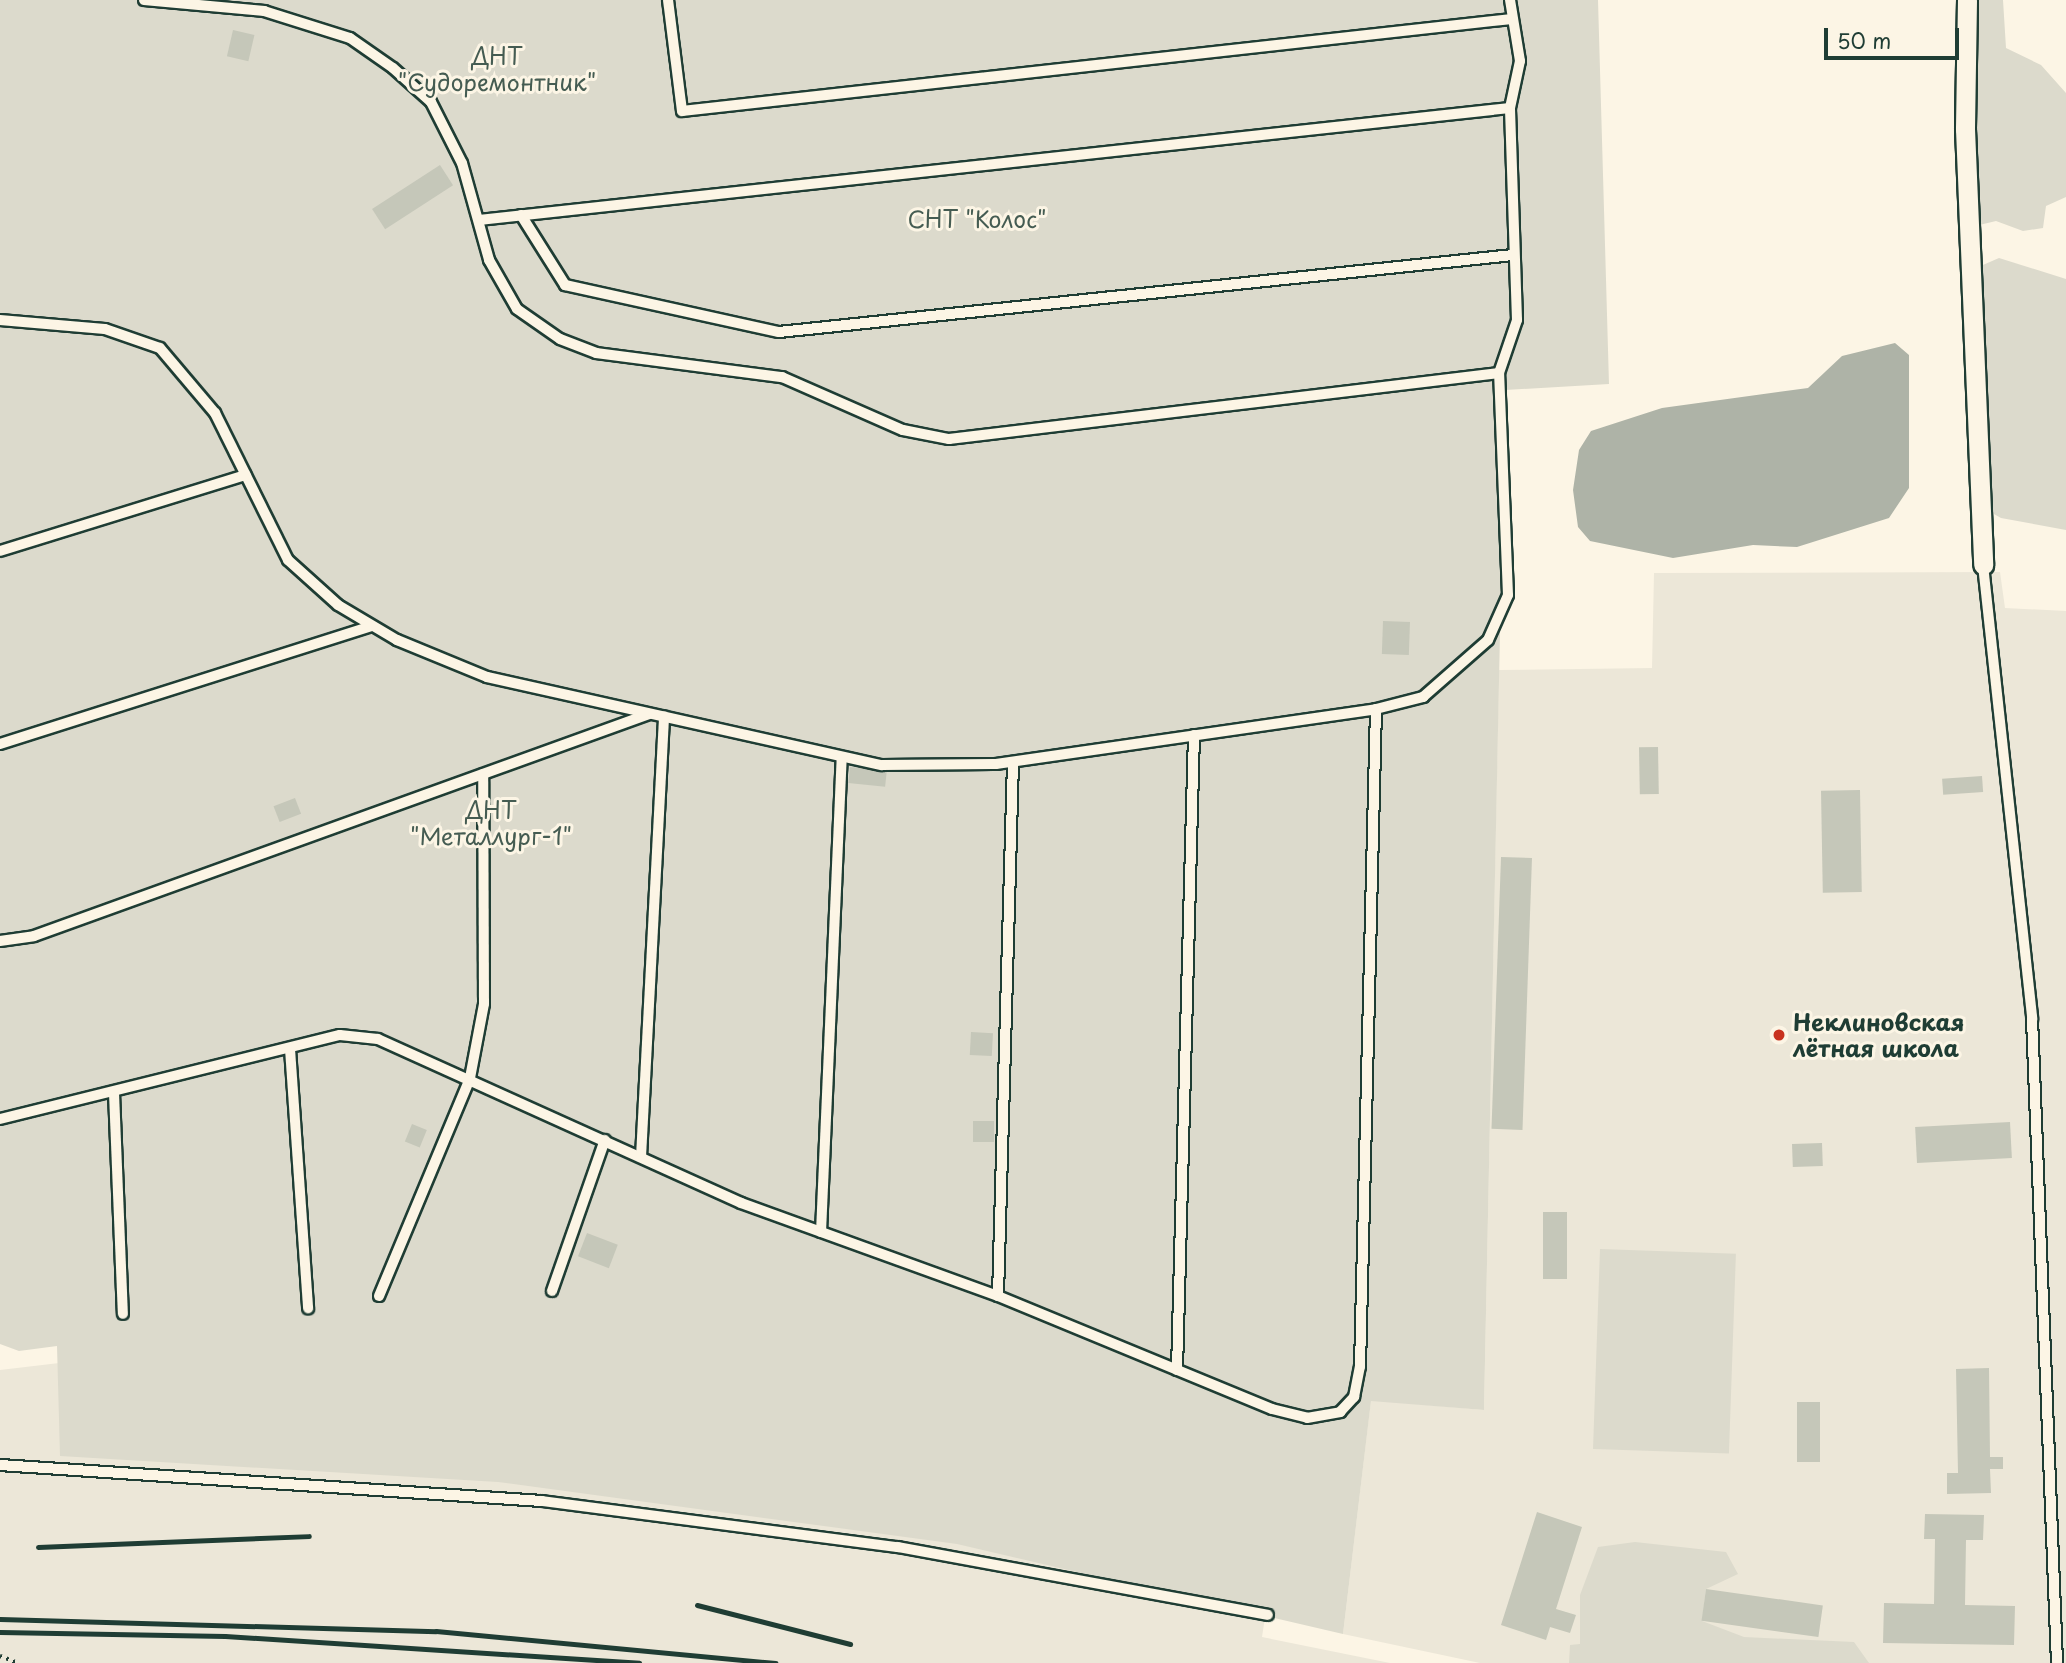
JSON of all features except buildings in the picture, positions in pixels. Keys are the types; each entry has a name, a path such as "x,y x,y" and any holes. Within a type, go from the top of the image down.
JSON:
{"street":[{"path":"1967,0 1965,129 1983,565"}],"lane":[{"path":"144,0 264,11 350,38 431,102 462,163 489,260 517,309 560,339 596,353 782,377 903,430 949,439 1499,373"},
{"path":"668,0 682,111 1512,19"},
{"path":"0,320 105,329 160,348 215,412 288,561 372,626 487,677 883,765 1013,762 1376,709 1423,697 1488,640 1508,595 1499,373 1517,320 1510,108 1520,61 1510,0"},
{"path":"479,220 1510,108"},
{"path":"521,215 565,285 779,332 1513,255"},
{"path":"0,551 246,475"},
{"path":"1983,565 2032,1018 2057,1663"},
{"path":"0,744 372,626"},
{"path":"0,1119 114,1093 340,1035 378,1039 641,1157 821,1232 998,1296 1177,1370 1307,1418 1340,1412 1354,1397 1360,1367 1376,709"},
{"path":"0,941 34,936 649,714"},
{"path":"641,1157 664,717"},
{"path":"1177,1370 1194,735"},
{"path":"821,1232 842,757"},
{"path":"998,1296 1013,762"},
{"path":"379,1296 470,1078 484,1004 483,774"},
{"path":"290,1049 308,1308"},
{"path":"114,1093 123,1314"},
{"path":"552,1291 605,1140"},
{"path":"0,1465 542,1501 898,1547 1268,1615"}],"path":[{"path":"0,1656 18,1663"}],"shaded area":[{"path":"1895,343 1909,355 1909,488 1889,518 1797,547 1753,545 1673,558 1590,541 1578,527 1573,490 1579,450 1591,431 1662,408 1808,388 1842,356"},
{"name":"Неклиновская лётная школа","path":"2000,572 2005,608 2066,611 2066,1663 1480,1663 1343,1634 1371,1400 1484,1410 1499,670 1652,668 1654,573"},
{"path":"313,1333 1276,1546 1262,1637 1390,1663 0,1663 0,1370"}],"green space":[{"name":"ДНТ \"Металлург-1\"","path":"0,0 1598,0 1609,384 1505,390 1484,1410 1371,1401 1343,1634 957,1544 498,1482 60,1456 57,1346 19,1351 0,1344"},
{"path":"1969,0 2003,0 2006,48 2041,65 2066,93 2066,197 2046,206 2043,228 2023,231 1996,221 1971,227"},
{"path":"1999,258 2066,279 2066,530 2001,518 1978,505 1976,268"},
{"path":"1600,1249 1736,1254 1729,1454 1593,1449"},
{"path":"1635,1542 1726,1552 1738,1574 1706,1589 1702,1621 1744,1637 1854,1642 1869,1663 1569,1663 1570,1645 1580,1644 1580,1595 1598,1547"}],"railway":[{"path":"38,1547 309,1536"},
{"path":"697,1605 850,1644"},
{"path":"0,1619 436,1631 775,1663"},
{"path":"0,1632 225,1636 639,1663"}],"place":[{"name":"Неклиновская лётная школа","path":"1779,1035"}],"park label":[{"name":"ДНТ \"Судоремонтник\"","path":"497,69"},
{"name":"СНТ \"Колос\"","path":"977,219"}]}
